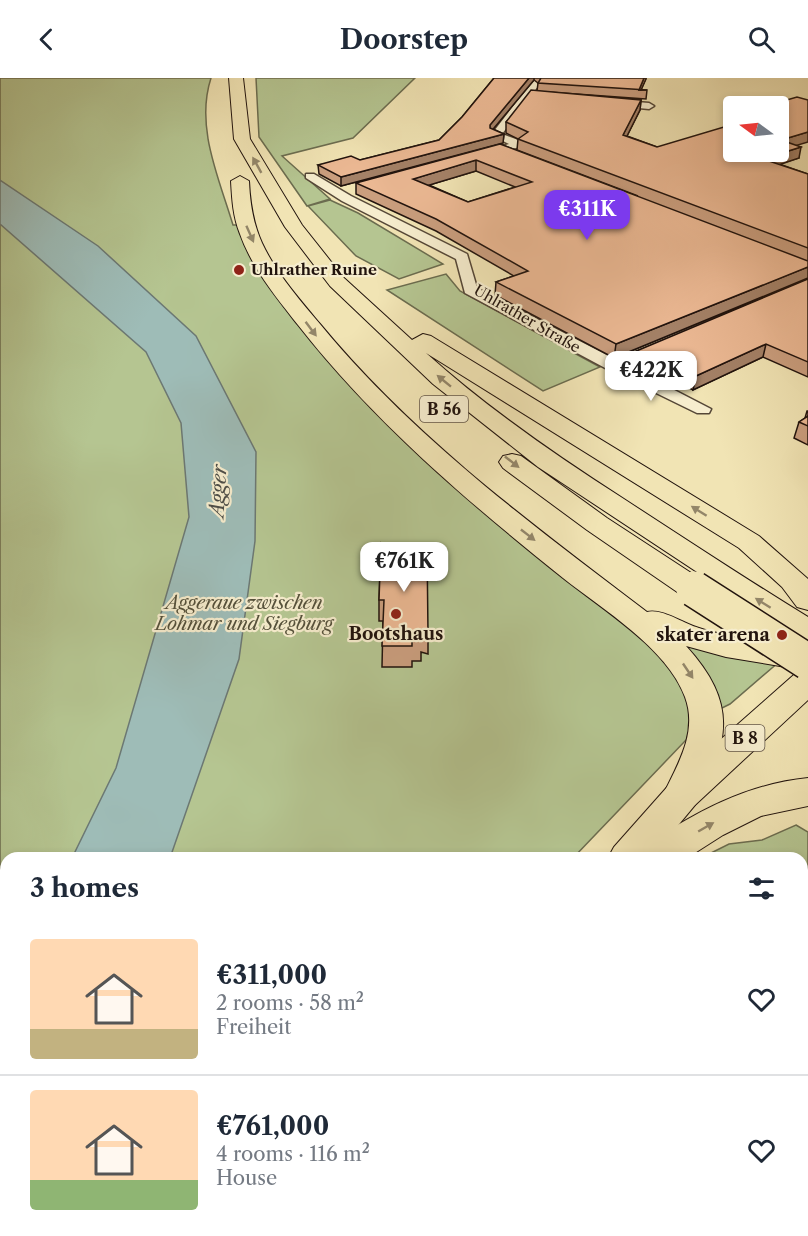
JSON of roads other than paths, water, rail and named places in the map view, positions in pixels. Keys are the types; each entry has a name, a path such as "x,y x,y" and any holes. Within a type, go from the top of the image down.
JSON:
{"main road":[{"name":"B 56","path":"236,78 242,139 294,227 337,282 441,379 808,661"},
{"name":"B 56","path":"614,603 478,495 389,415 319,340 276,282 256,248 245,222 238,175 290,259 413,383 525,472 597,524 706,582 808,631"},
{"path":"294,227 318,245 405,329 499,390 749,542 793,580 808,600"},
{"path":"749,542 808,563"},
{"path":"614,603 691,638 808,661"},
{"path":"614,603 656,635 680,659 699,689 706,711 704,742 682,795"},
{"name":"B 8","path":"633,852 682,795 808,681"},
{"path":"667,852 718,820 758,800 808,792"}],"street":[{"path":"468,159 520,144 496,135 531,96 537,81"},
{"path":"603,102 649,106"},
{"path":"501,150 519,157"},
{"name":"Uhlrather Straße","path":"310,176 336,194 431,238 462,257 470,290 613,366 704,409"},
{"path":"336,194 358,188"},
{"path":"613,366 634,357"}],"water":[{"name":"Agger","path":"0,180 98,246 196,336 256,452 255,541 239,659 172,852 75,852 116,768 189,517 181,423 146,352 0,224"}],"place":[{"name":"Uhlrather Ruine","path":"239,270"},
{"name":"Bootshaus","path":"396,614"},
{"name":"skater arena","path":"782,635"}],"park label":[{"name":"Aggeraue zwischen Lohmar und Siegburg","path":"244,613"}]}
